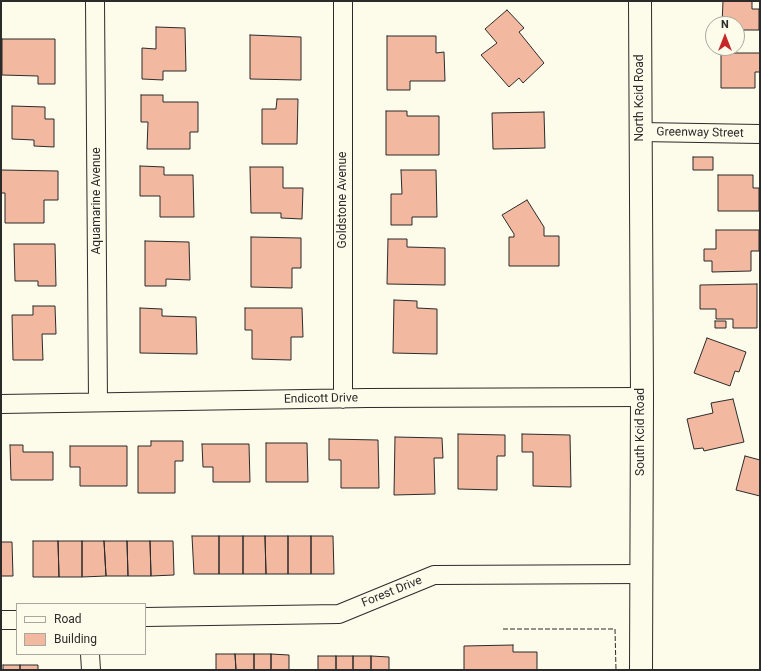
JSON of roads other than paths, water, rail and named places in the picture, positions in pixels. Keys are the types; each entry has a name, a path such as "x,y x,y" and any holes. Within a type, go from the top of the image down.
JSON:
{"street":[{"name":"Aquamarine Avenue","path":"95,1 98,402"},
{"name":"Goldstone Avenue","path":"342,399 343,1"},
{"name":"North Kcid Road","path":"640,1 641,195"},
{"name":"Greenway Street","path":"640,132 760,134"},
{"name":"South Kcid Road","path":"640,670 642,398 641,195"},
{"name":"Endicott Drive","path":"1,404 342,399 642,398"},
{"name":"Forest Drive","path":"146,618 339,614 434,575 641,574"},
{"path":"1,620 16,620"},
{"path":"90,655 91,670"}]}
